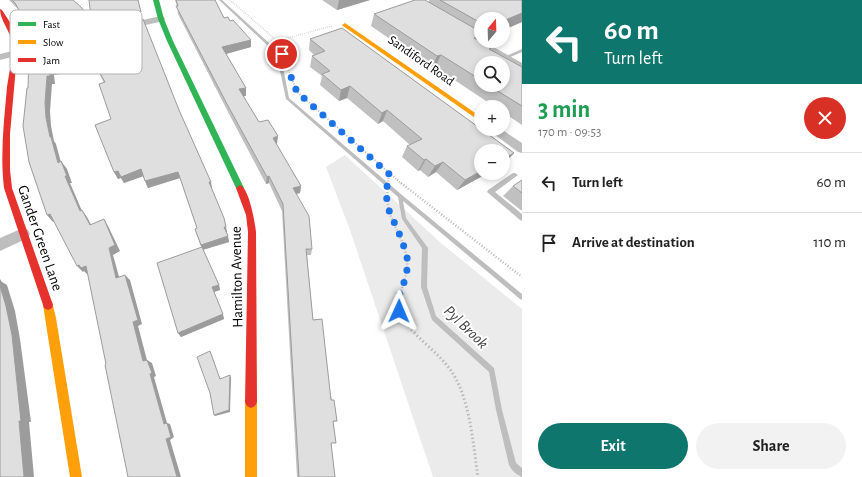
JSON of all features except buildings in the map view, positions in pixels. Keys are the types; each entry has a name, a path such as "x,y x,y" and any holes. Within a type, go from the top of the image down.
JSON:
{"street":[{"name":"Hamilton Avenue","path":"156,0 161,19 245,199 250,215 252,232 251,477"},
{"name":"Gander Green Lane","path":"0,11 8,21 10,26"},
{"path":"142,23 161,19"},
{"name":"Sandiford Road","path":"345,25 474,115"},
{"path":"467,35 504,56"},
{"path":"0,57 10,55"},
{"path":"510,60 522,67"},
{"name":"Gander Green Lane","path":"12,74 4,145 4,172 23,234 46,298 51,318 76,477"},
{"path":"503,136 522,149"},
{"path":"0,245 23,234"}],"lane":[{"path":"508,56 522,50"},
{"path":"515,175 490,192 522,218"}],"path":[{"path":"230,0 277,41 297,92 389,174 522,277"},
{"path":"277,41 321,28 345,25"},
{"path":"389,174 386,193 388,208 402,240 408,261 406,278 400,291 399,311 412,332 450,369 464,398 478,477"}],"shaded area":[{"path":"345,155 441,243 522,309 522,477 433,477 350,230 326,167"}],"waterway":[{"name":"Pyl Brook","path":"220,0 267,43 279,57 287,98 400,196"},
{"name":"Pyl Brook","path":"400,196 522,297"},
{"name":"Pyl Brook","path":"400,196 404,219 425,248 424,287 434,318 492,370 499,410 513,465 522,473"}],"traffic: fast":[{"path":"156,0 161,19 170,41 240,188"}],"traffic: slow":[{"path":"345,25 474,115"},
{"path":"48,305 76,477"},
{"path":"251,402 251,477"}],"traffic: jam":[{"path":"0,11 10,27"},
{"path":"12,74 6,134 6,170 8,188 48,305"},
{"path":"240,188 250,215 252,232 251,402"}],"route":[{"path":"282,54 297,92 389,174 386,193 388,208 402,240 408,261 406,278 400,291 399,311"}]}
